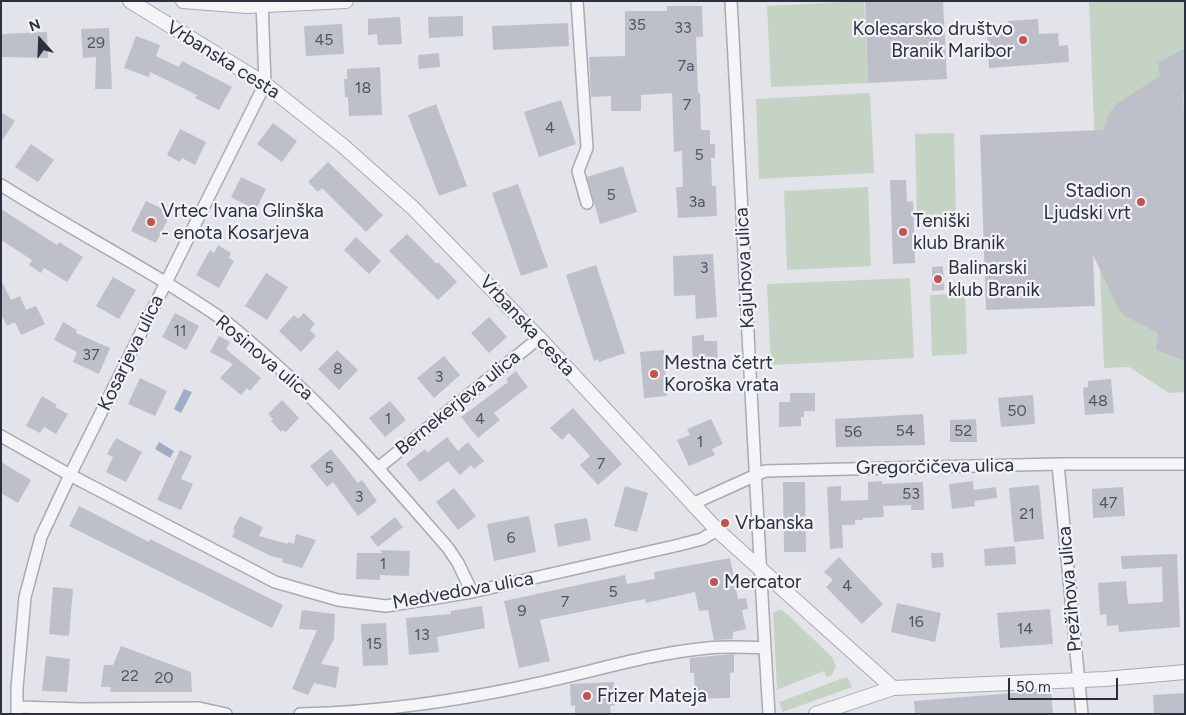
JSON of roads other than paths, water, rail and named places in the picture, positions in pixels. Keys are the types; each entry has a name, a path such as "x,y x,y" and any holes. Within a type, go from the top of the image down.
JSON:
{"street":[{"name":"Vrbanska cesta","path":"130,1 265,84 342,145 413,208 539,338 717,530 893,688"},
{"path":"183,1 262,3 346,1"},
{"path":"577,1 587,148 578,171 587,203"},
{"name":"Kajuhova ulica","path":"732,1 750,349 754,475 769,714"},
{"name":"Kosarjeva ulica","path":"17,710 17,688 25,597 41,537 265,84 262,3"},
{"name":"Rosinova ulica","path":"1,185 166,283 226,322 257,348 302,388 378,468 448,548 458,563 472,592"},
{"name":"Bernekerjeva ulica","path":"378,468 539,338"},
{"name":"Medvedova ulica","path":"1,436 70,475 275,582 338,600 386,606 472,592 679,545 702,539 717,530"},
{"name":"Gregorčičeva ulica","path":"692,504 765,471 1058,464 1185,464"},
{"name":"Prežihova ulica","path":"1058,464 1082,714"},
{"path":"300,714 417,705 482,695 662,656 708,648 765,648"},
{"path":"816,714 893,688 1078,680 1185,672"},
{"path":"17,710 199,708 226,714"}],"water":[{"path":"184,389 192,392 181,413 174,409"},
{"path":"159,442 174,451 170,458 155,449"}],"place":[{"name":"Kolesarsko društvo Branik Maribor","path":"1023,40"},
{"name":"Stadion Ljudski vrt","path":"1141,202"},
{"name":"Vrtec Ivana Glinška - enota Kosarjeva","path":"151,222"},
{"name":"Teniški klub Branik","path":"903,232"},
{"name":"Balinarski klub Branik","path":"938,279"},
{"name":"Mestna četrt Koroška vrata","path":"654,374"},
{"name":"Vrbanska","path":"725,523"},
{"name":"Mercator","path":"714,582"},
{"name":"Frizer Mateja","path":"587,696"}]}
